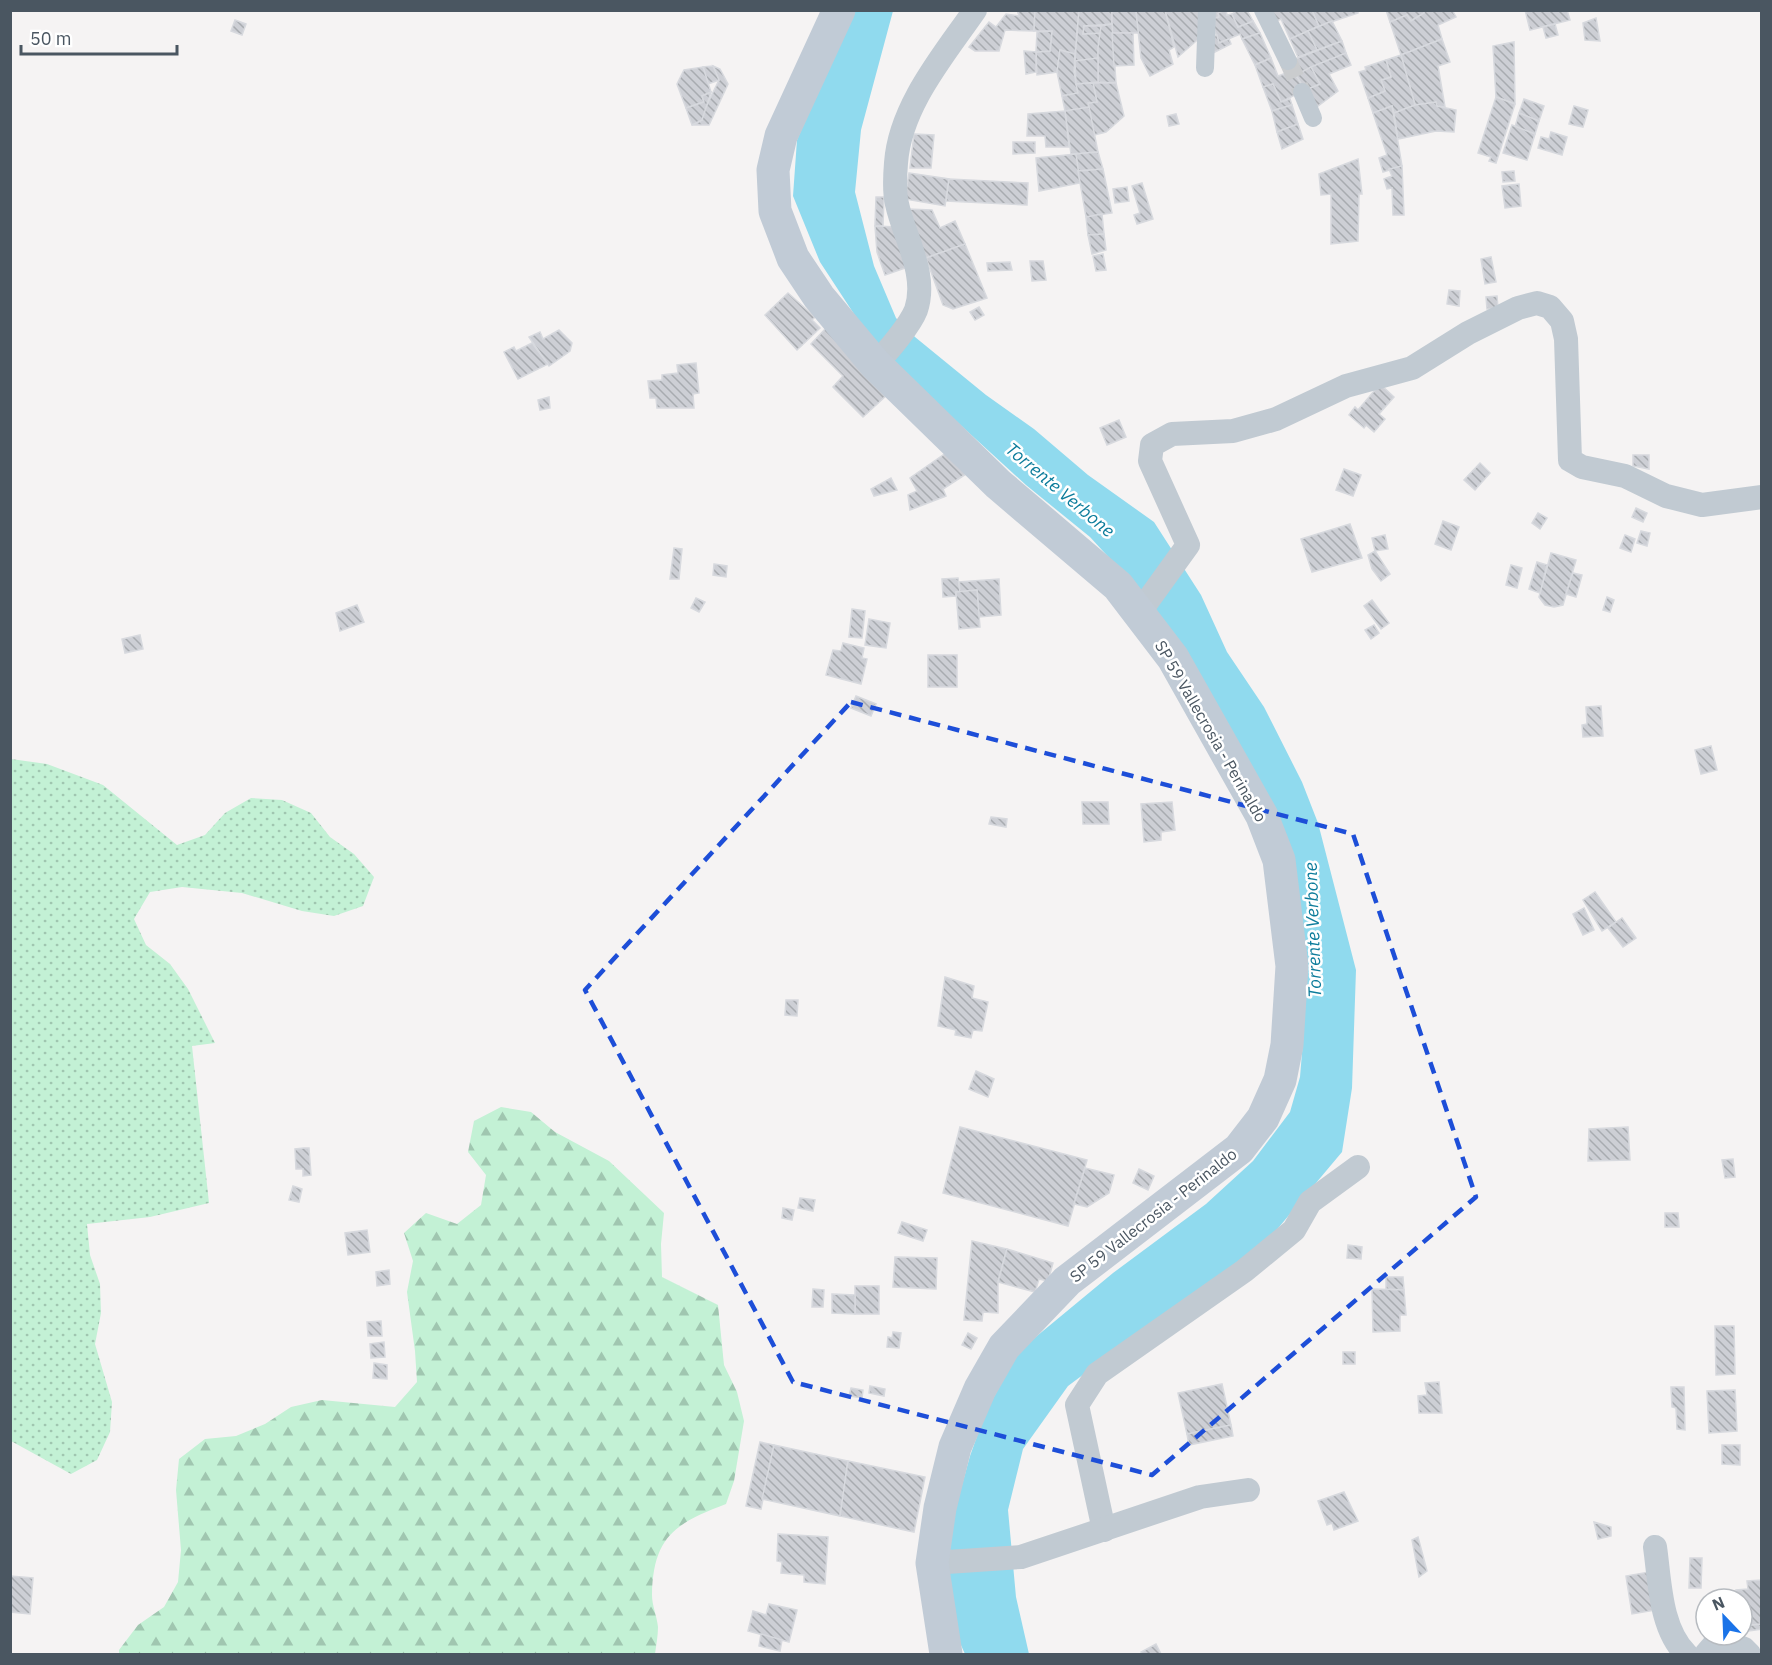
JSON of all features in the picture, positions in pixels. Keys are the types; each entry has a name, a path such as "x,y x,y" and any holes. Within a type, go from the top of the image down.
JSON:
{"main road":[{"name":"SP 59 Vallecrosia - Perinaldo","path":"838,10 781,136 773,170 775,211 794,258 819,297 998,484 1143,608 1262,816 1279,860 1292,966 1287,1045 1280,1080 1263,1118 1239,1149 1067,1281 1004,1347 980,1389 955,1447 940,1509 936,1604 946,1654"}],"street":[{"path":"879,360 915,311 918,275 896,203 896,161 905,127 920,93 975,10"},
{"path":"1205,68 1207,10"},
{"path":"1263,10 1288,61"},
{"path":"1302,92 1313,118"},
{"path":"1143,608 1188,545 1150,461 1152,445 1172,434 1233,431 1276,419 1346,386 1412,368 1468,333 1518,308 1537,303 1550,307 1562,321 1566,339 1570,460 1582,466 1625,477 1666,496 1702,505 1761,497"},
{"path":"1104,1530 1077,1405 1098,1374 1244,1270 1294,1230 1310,1202 1358,1167"},
{"path":"938,1562 1021,1557 1200,1497 1248,1490"},
{"path":"1654,1547 1668,1625 1674,1639 1686,1654"},
{"path":"1706,1654 1719,1639 1744,1649 1749,1654"}],"highlighted area":[{"path":"851,702 1353,834 1476,1197 1152,1475 793,1382 585,990"}],"green space":[{"path":"11,759 47,764 103,785 177,845 205,835 225,813 251,798 282,800 311,813 330,837 354,854 374,877 363,906 334,916 302,911 242,893 182,887 150,892 134,919 146,945 170,964 188,989 215,1043 192,1046 209,1203 150,1217 87,1224 90,1255 100,1284 101,1313 95,1344 112,1402 110,1432 97,1460 71,1474 11,1441"},
{"path":"501,1107 531,1112 555,1132 609,1161 664,1213 661,1244 662,1277 718,1305 724,1365 737,1392 744,1421 734,1481 726,1504 693,1518 671,1534 663,1545 653,1575 652,1599 658,1627 655,1654 119,1654 119,1650 138,1625 164,1607 178,1582 181,1550 176,1490 179,1459 205,1439 236,1436 265,1424 291,1407 322,1400 395,1407 417,1382 407,1292 413,1261 404,1233 426,1213 457,1224 481,1205 486,1175 468,1152 474,1121"}],"water":[{"name":"Torrente Verbone","path":"852,11 893,11 861,130 855,192 874,266 896,318 915,337 986,395 1034,429 1088,475 1154,522 1201,595 1227,652 1264,707 1302,782 1318,823 1356,970 1352,1088 1342,1152 1264,1245 1183,1300 1068,1386 1023,1449 1008,1510 1016,1597 1029,1654 965,1654 960,1643 948,1577 952,1521 970,1456 986,1411 1020,1350 1113,1273 1206,1204 1253,1161 1290,1112 1300,1077 1304,1029 1302,916 1138,589 1090,537 1026,485 896,366 856,317 820,262 793,196 797,140"}],"building":[{"path":"1017,10 1035,10 1034,31 1005,30 999,51 975,51 969,47 989,22 996,27 1006,14 1019,16"},
{"path":"1035,10 1079,10 1075,54 1060,50 1057,72 1037,75 1036,52 1050,51 1052,31 1034,31"},
{"path":"1079,10 1112,10 1112,24 1084,26 1083,34 1100,33 1098,58 1075,61"},
{"path":"1112,10 1136,11 1139,33 1112,33"},
{"path":"1165,10 1174,47 1169,50 1173,64 1150,76 1141,58 1136,11"},
{"path":"1165,10 1223,10 1218,13 1219,17 1204,21 1203,35 1178,57"},
{"path":"1226,10 1227,15 1232,14 1238,27 1253,21 1260,33 1242,39 1240,34 1219,43 1211,19 1219,17 1218,13"},
{"path":"1238,10 1247,10 1253,21 1238,27 1232,14"},
{"path":"1270,10 1312,10 1319,26 1290,39 1281,19 1275,22"},
{"path":"1312,10 1358,10 1358,13 1319,26"},
{"path":"1386,10 1424,10 1424,13 1411,21 1407,15 1390,22"},
{"path":"1424,10 1452,10 1456,17 1438,25 1442,39 1401,55 1390,22 1407,15 1411,21 1424,13"},
{"path":"1525,10 1567,10 1570,20 1530,30"},
{"path":"1596,18 1600,41 1585,40 1583,23"},
{"path":"235,20 246,24 242,35 231,31"},
{"path":"1332,21 1342,41 1317,50 1308,31"},
{"path":"1112,24 1116,83 1098,82 1098,47 1101,26"},
{"path":"1555,24 1558,35 1546,38 1543,27"},
{"path":"1084,26 1101,26 1100,33 1083,34"},
{"path":"1052,31 1050,51 1036,52 1037,32"},
{"path":"1308,31 1317,50 1298,57 1290,39"},
{"path":"1112,33 1133,33 1134,65 1114,66"},
{"path":"1260,33 1271,58 1255,65 1242,39"},
{"path":"1217,35 1219,43 1229,39 1231,44 1213,53 1204,40"},
{"path":"1442,39 1450,62 1438,66 1445,107 1437,106 1436,102 1415,105 1401,55"},
{"path":"1342,41 1346,53 1292,77 1285,63"},
{"path":"1514,42 1515,104 1496,97 1493,46"},
{"path":"1060,50 1075,54 1074,72 1078,93 1062,96 1057,72"},
{"path":"1024,51 1036,52 1036,72 1026,74"},
{"path":"1346,53 1351,65 1329,74 1338,91 1314,109 1307,89 1320,84 1311,67"},
{"path":"1401,55 1415,105 1394,113 1392,106 1373,113 1368,98 1385,91 1381,80 1391,77 1386,60"},
{"path":"1098,58 1098,82 1076,84 1075,61"},
{"path":"1271,58 1278,76 1289,72 1292,77 1296,75 1305,90 1281,102 1273,84 1263,87 1255,65"},
{"path":"1386,60 1391,77 1381,80 1385,91 1368,98 1359,72 1366,70 1365,67"},
{"path":"713,66 720,69 728,84 709,125 692,125 702,120 701,117 719,80"},
{"path":"713,66 719,80 708,84 703,67"},
{"path":"703,67 711,92 702,96 704,102 686,108 677,84 684,70"},
{"path":"1311,67 1320,84 1305,90 1296,75"},
{"path":"1093,83 1116,83 1124,116 1106,132 1094,135 1088,103 1097,102"},
{"path":"1093,83 1097,102 1088,103 1089,107 1065,111 1062,96 1078,93 1076,84"},
{"path":"1273,84 1281,102 1290,99 1292,105 1272,111 1263,87"},
{"path":"711,92 702,120 692,125 686,108 704,102 702,96"},
{"path":"1496,97 1515,104 1496,163 1489,161 1491,157 1478,153"},
{"path":"1524,99 1544,106 1539,121 1519,113"},
{"path":"1436,102 1437,106 1456,110 1454,132 1436,131 1398,139 1394,113 1415,105"},
{"path":"1292,105 1298,124 1277,132 1272,111"},
{"path":"1392,106 1402,166 1383,172 1379,158 1387,155 1373,113"},
{"path":"1574,106 1588,110 1583,127 1569,124"},
{"path":"1089,107 1098,152 1071,154 1065,111"},
{"path":"1065,111 1069,147 1046,147 1045,136 1027,136 1028,114"},
{"path":"1519,113 1539,121 1535,134 1515,127"},
{"path":"1176,114 1179,124 1169,126 1167,116"},
{"path":"1298,124 1303,139 1282,149 1277,132"},
{"path":"1512,125 1535,134 1527,160 1503,153"},
{"path":"1551,132 1567,137 1562,155 1538,148 1541,137 1549,139"},
{"path":"914,134 934,135 931,168 910,168"},
{"path":"1013,142 1035,142 1035,153 1013,154"},
{"path":"1098,152 1103,169 1078,171 1076,154"},
{"path":"1076,154 1080,183 1039,191 1036,158"},
{"path":"1358,159 1362,194 1359,194 1358,241 1331,244 1331,194 1321,195 1319,174"},
{"path":"1402,166 1404,215 1393,215 1392,188 1387,189 1384,179 1392,176 1389,169"},
{"path":"1103,169 1112,213 1086,217 1078,171"},
{"path":"1514,171 1515,181 1503,182 1502,172"},
{"path":"909,173 949,179 945,206 905,199"},
{"path":"949,179 1028,183 1027,205 946,201"},
{"path":"1142,183 1153,219 1137,224 1134,215 1140,213 1132,186"},
{"path":"1519,184 1521,206 1505,208 1502,186"},
{"path":"1127,187 1129,201 1115,203 1113,189"},
{"path":"876,197 884,197 883,226 875,226"},
{"path":"907,209 932,210 940,228 955,221 965,244 926,258"},
{"path":"1102,214 1104,234 1088,235 1086,217"},
{"path":"875,226 897,227 908,267 885,275 877,252"},
{"path":"1104,234 1106,250 1092,254 1088,235"},
{"path":"965,244 987,298 953,309 943,305 926,258"},
{"path":"1103,254 1106,270 1096,271 1093,256"},
{"path":"1491,257 1496,282 1485,284 1481,259"},
{"path":"1030,261 1043,261 1046,280 1032,281"},
{"path":"1010,262 1012,270 988,271 987,263"},
{"path":"1449,290 1460,291 1459,306 1447,304"},
{"path":"788,293 815,317 812,320 820,328 797,350 765,315"},
{"path":"1497,296 1498,308 1487,309 1486,297"},
{"path":"979,307 984,315 975,320 970,312"},
{"path":"826,328 888,394 863,417 833,387 843,376 811,344"},
{"path":"559,330 572,343 570,351 549,366 529,337 540,332 543,339"},
{"path":"532,343 548,364 518,379 504,352 514,347 516,351"},
{"path":"696,363 699,393 693,394 694,408 657,408 656,398 650,398 648,381 662,380 662,375 678,373 677,365"},
{"path":"1380,384 1394,397 1379,414 1385,419 1374,432 1366,425 1364,428 1349,415 1355,407 1358,410"},
{"path":"549,397 550,408 540,410 538,400"},
{"path":"1119,420 1126,437 1107,445 1100,428"},
{"path":"946,453 966,474 943,489 946,496 910,510 908,495 917,491 910,478"},
{"path":"1633,455 1649,455 1649,469 1633,466"},
{"path":"1480,463 1490,473 1475,490 1464,480"},
{"path":"1344,469 1361,475 1353,496 1336,490"},
{"path":"891,478 897,490 874,496 871,489"},
{"path":"1636,508 1647,513 1643,522 1632,517"},
{"path":"1538,513 1547,518 1540,529 1532,523"},
{"path":"1443,521 1459,527 1451,550 1435,544"},
{"path":"1350,524 1362,558 1312,572 1301,539"},
{"path":"1641,531 1650,533 1647,546 1637,543"},
{"path":"1385,535 1388,549 1375,551 1372,538"},
{"path":"1625,535 1635,539 1631,552 1620,548"},
{"path":"674,548 682,549 679,579 670,579"},
{"path":"1375,551 1390,574 1381,581 1372,569 1368,555"},
{"path":"1551,553 1576,560 1563,605 1554,607 1545,605 1539,597"},
{"path":"1537,562 1547,565 1540,593 1529,589"},
{"path":"714,564 727,566 726,577 713,575"},
{"path":"1511,565 1522,568 1517,588 1506,585"},
{"path":"1573,573 1582,575 1576,597 1566,594"},
{"path":"958,578 960,592 956,592 956,596 943,597 942,579"},
{"path":"999,579 1001,615 979,617 977,590 960,592 959,582"},
{"path":"977,590 980,627 959,629 956,592"},
{"path":"1607,597 1614,600 1610,612 1603,610"},
{"path":"696,598 705,602 699,612 691,608"},
{"path":"1372,600 1389,623 1381,629 1364,606"},
{"path":"357,605 364,622 340,631 336,613"},
{"path":"852,609 865,611 862,638 849,637"},
{"path":"869,619 890,623 886,648 865,645"},
{"path":"1374,625 1379,633 1371,639 1365,630"},
{"path":"140,635 143,649 125,653 122,639"},
{"path":"843,643 864,648 862,658 867,659 861,684 826,675 833,650 841,651"},
{"path":"928,655 957,655 957,687 928,687"},
{"path":"856,696 876,704 871,716 851,708"},
{"path":"1601,706 1603,736 1583,737 1582,725 1587,724 1586,707"},
{"path":"1711,746 1717,770 1701,774 1695,750"},
{"path":"1082,802 1108,802 1109,824 1083,824"},
{"path":"1172,802 1175,830 1161,832 1161,840 1144,842 1141,804"},
{"path":"991,817 1007,819 1006,827 989,824"},
{"path":"1595,892 1616,922 1602,931 1583,900"},
{"path":"1584,908 1594,930 1583,935 1573,914"},
{"path":"1622,918 1636,938 1623,947 1608,928"},
{"path":"945,977 974,986 972,998 988,1002 982,1031 973,1030 971,1038 955,1035 956,1030 938,1026"},
{"path":"786,1000 798,1000 797,1016 785,1015"},
{"path":"976,1071 994,1079 988,1097 969,1089"},
{"path":"960,1127 1087,1160 1068,1226 943,1193"},
{"path":"1628,1127 1630,1160 1588,1161 1589,1129"},
{"path":"309,1148 311,1175 303,1176 303,1169 296,1169 295,1149"},
{"path":"1733,1159 1735,1177 1725,1178 1722,1160"},
{"path":"1085,1168 1114,1175 1109,1193 1087,1207 1074,1204"},
{"path":"1139,1169 1154,1176 1148,1190 1133,1183"},
{"path":"293,1186 302,1189 299,1202 289,1200"},
{"path":"800,1198 815,1200 813,1211 798,1208"},
{"path":"783,1208 794,1210 792,1220 782,1218"},
{"path":"1665,1213 1678,1213 1679,1227 1665,1227"},
{"path":"902,1222 927,1230 923,1241 898,1233"},
{"path":"367,1230 370,1252 348,1255 345,1233"},
{"path":"972,1241 1007,1249 998,1282 998,1313 983,1312 982,1321 964,1320"},
{"path":"1348,1245 1362,1247 1361,1259 1347,1258"},
{"path":"1007,1249 1053,1263 1048,1281 1039,1279 1035,1292 998,1282"},
{"path":"895,1257 937,1258 936,1289 893,1287"},
{"path":"389,1270 390,1284 377,1286 376,1272"},
{"path":"1386,1277 1403,1277 1404,1290 1386,1289"},
{"path":"855,1286 879,1286 879,1314 855,1314"},
{"path":"813,1289 824,1290 823,1307 812,1307"},
{"path":"1372,1289 1404,1290 1406,1315 1400,1315 1400,1331 1373,1332"},
{"path":"832,1294 855,1295 855,1314 832,1313"},
{"path":"381,1321 382,1336 368,1336 367,1322"},
{"path":"1715,1326 1734,1326 1735,1374 1716,1375"},
{"path":"893,1332 901,1333 899,1348 887,1347 888,1337 892,1338"},
{"path":"968,1333 977,1338 971,1349 962,1345"},
{"path":"384,1342 385,1357 371,1358 370,1344"},
{"path":"1343,1352 1355,1352 1355,1364 1343,1364"},
{"path":"374,1363 387,1365 387,1379 373,1378"},
{"path":"1439,1382 1442,1413 1419,1413 1418,1396 1427,1395 1425,1383"},
{"path":"1222,1384 1231,1425 1187,1434 1178,1393"},
{"path":"870,1386 885,1389 884,1396 869,1393"},
{"path":"1671,1387 1684,1387 1685,1430 1677,1429 1676,1408 1672,1407"},
{"path":"851,1388 863,1390 862,1398 849,1396"},
{"path":"1735,1390 1737,1431 1709,1433 1707,1391"},
{"path":"1231,1425 1233,1436 1189,1445 1187,1434"},
{"path":"760,1442 774,1445 761,1509 746,1506"},
{"path":"774,1445 848,1461 840,1516 762,1499"},
{"path":"1722,1445 1740,1445 1740,1465 1722,1464"},
{"path":"848,1461 925,1477 914,1532 840,1516"},
{"path":"1344,1492 1358,1521 1334,1530 1332,1523 1327,1525 1318,1501"},
{"path":"1594,1522 1611,1527 1611,1536 1598,1539"},
{"path":"778,1534 828,1537 825,1584 804,1582 804,1575 781,1573 782,1562 777,1561"},
{"path":"1418,1537 1427,1571 1419,1577 1412,1540"},
{"path":"1690,1558 1702,1558 1701,1587 1689,1588"},
{"path":"1649,1572 1656,1610 1632,1614 1626,1576"},
{"path":"10,1576 33,1578 30,1614 10,1612"},
{"path":"1762,1580 1762,1624 1754,1625 1754,1587 1748,1587 1747,1581"},
{"path":"769,1604 797,1610 789,1642 748,1631 753,1611 766,1615"},
{"path":"1762,1624 1762,1629 1754,1630 1754,1625"},
{"path":"761,1634 782,1640 780,1651 759,1646"},
{"path":"1156,1644 1161,1654 1142,1654 1141,1652"}],"tunnel":[{"path":"1288,61 1302,92"}]}
